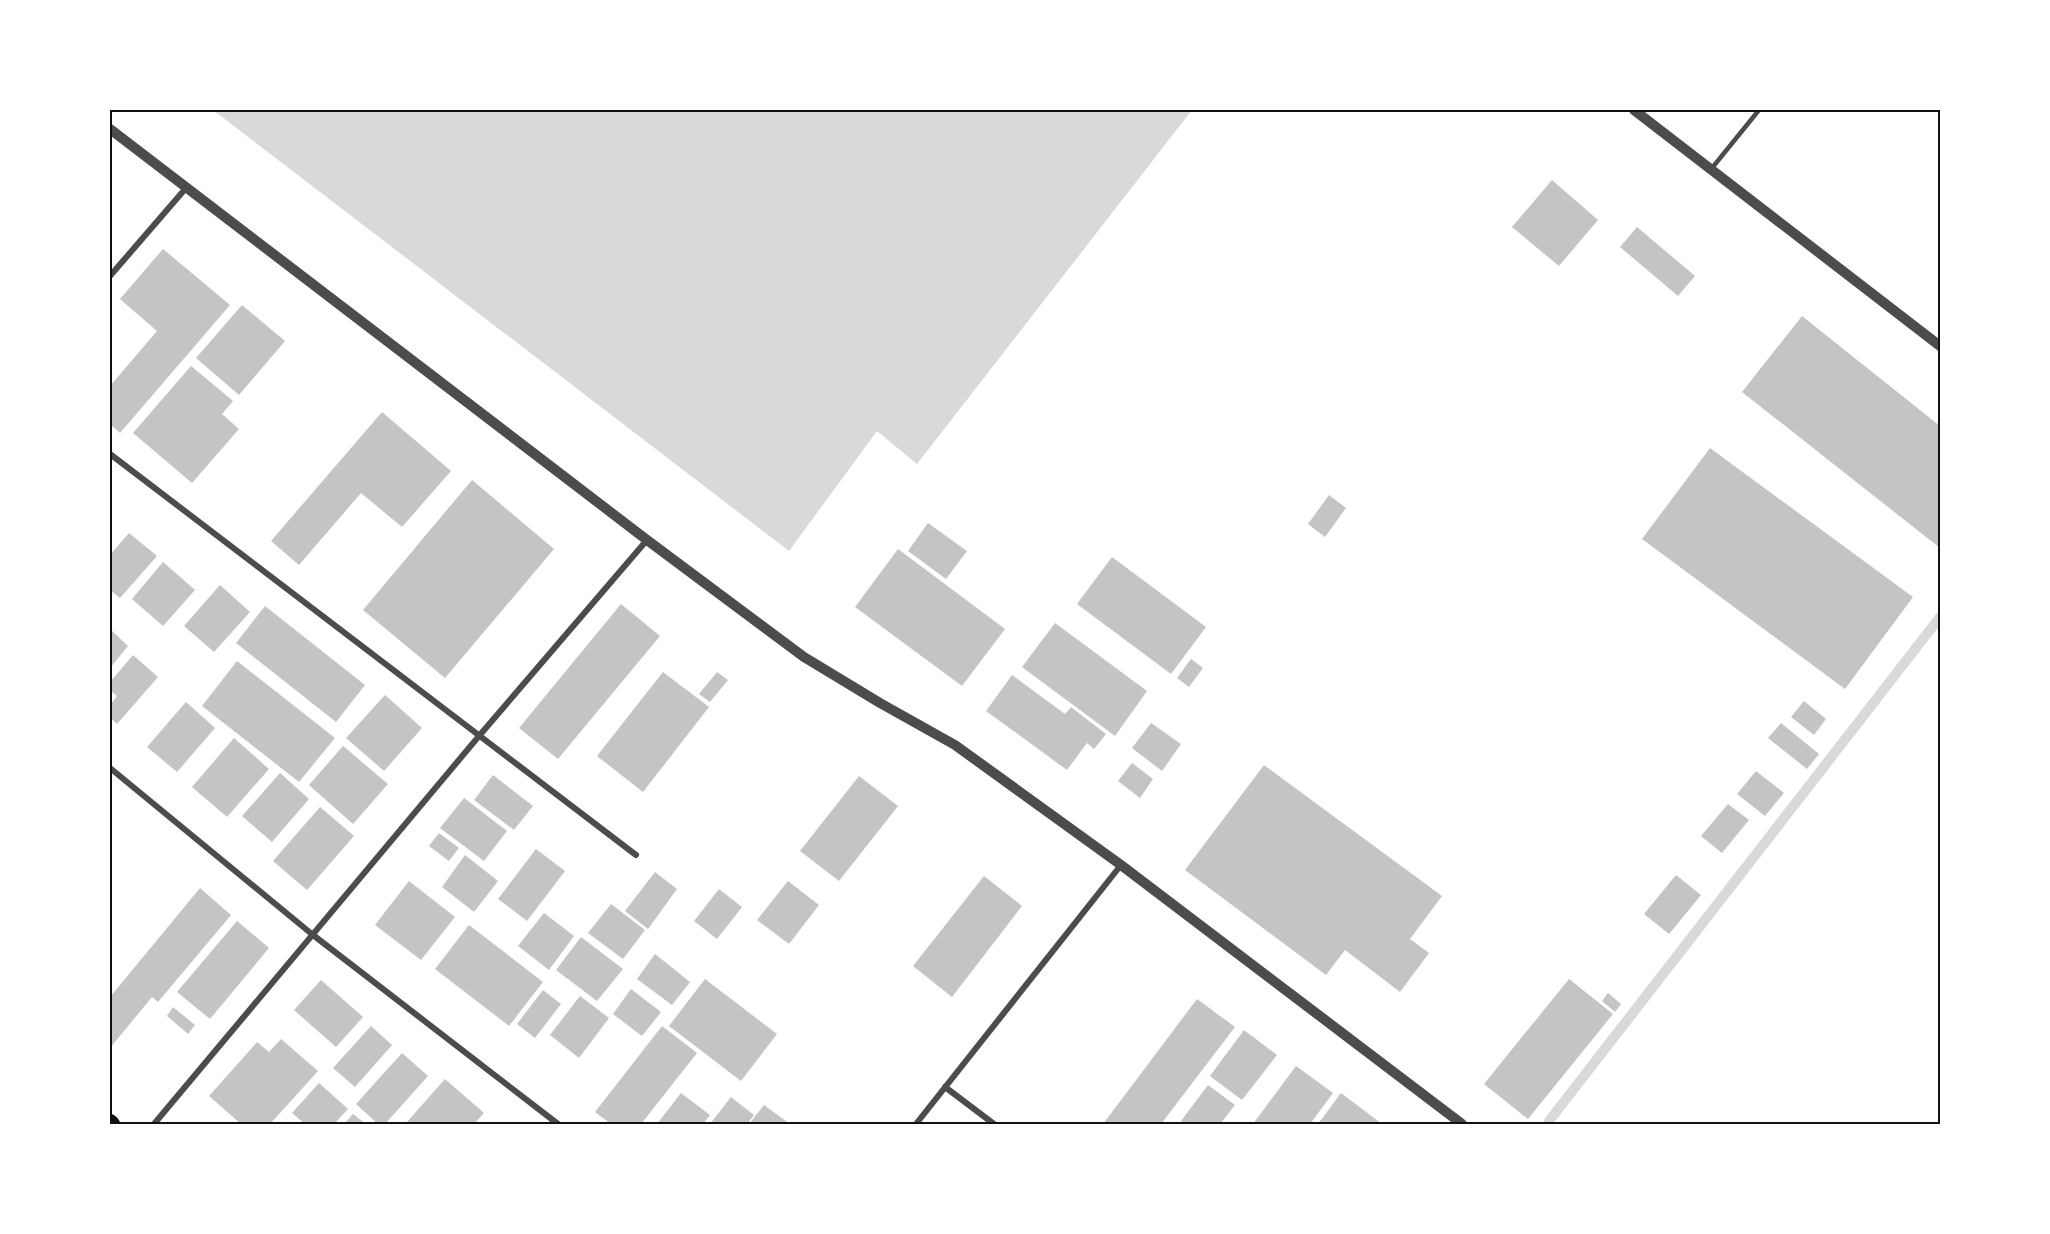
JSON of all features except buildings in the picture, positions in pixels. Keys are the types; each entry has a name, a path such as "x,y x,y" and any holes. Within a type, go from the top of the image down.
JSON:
{"street":[{"path":"1634,110 1941,346"},
{"path":"110,129 647,540 804,657 956,745 1121,865 1462,1125"},
{"path":"110,276 186,188"},
{"path":"110,454 636,855"},
{"path":"154,1125 479,736 647,540"},
{"path":"110,768 313,935 558,1125"},
{"path":"916,1125 1121,865"},
{"path":"945,1087 994,1125"}],"lane":[{"path":"1711,170 1759,110"}],"shaded area":[{"path":"213,110 1192,110 917,464 877,431 789,551"}],"waterway":[{"path":"1549,1121 1940,617"}]}
